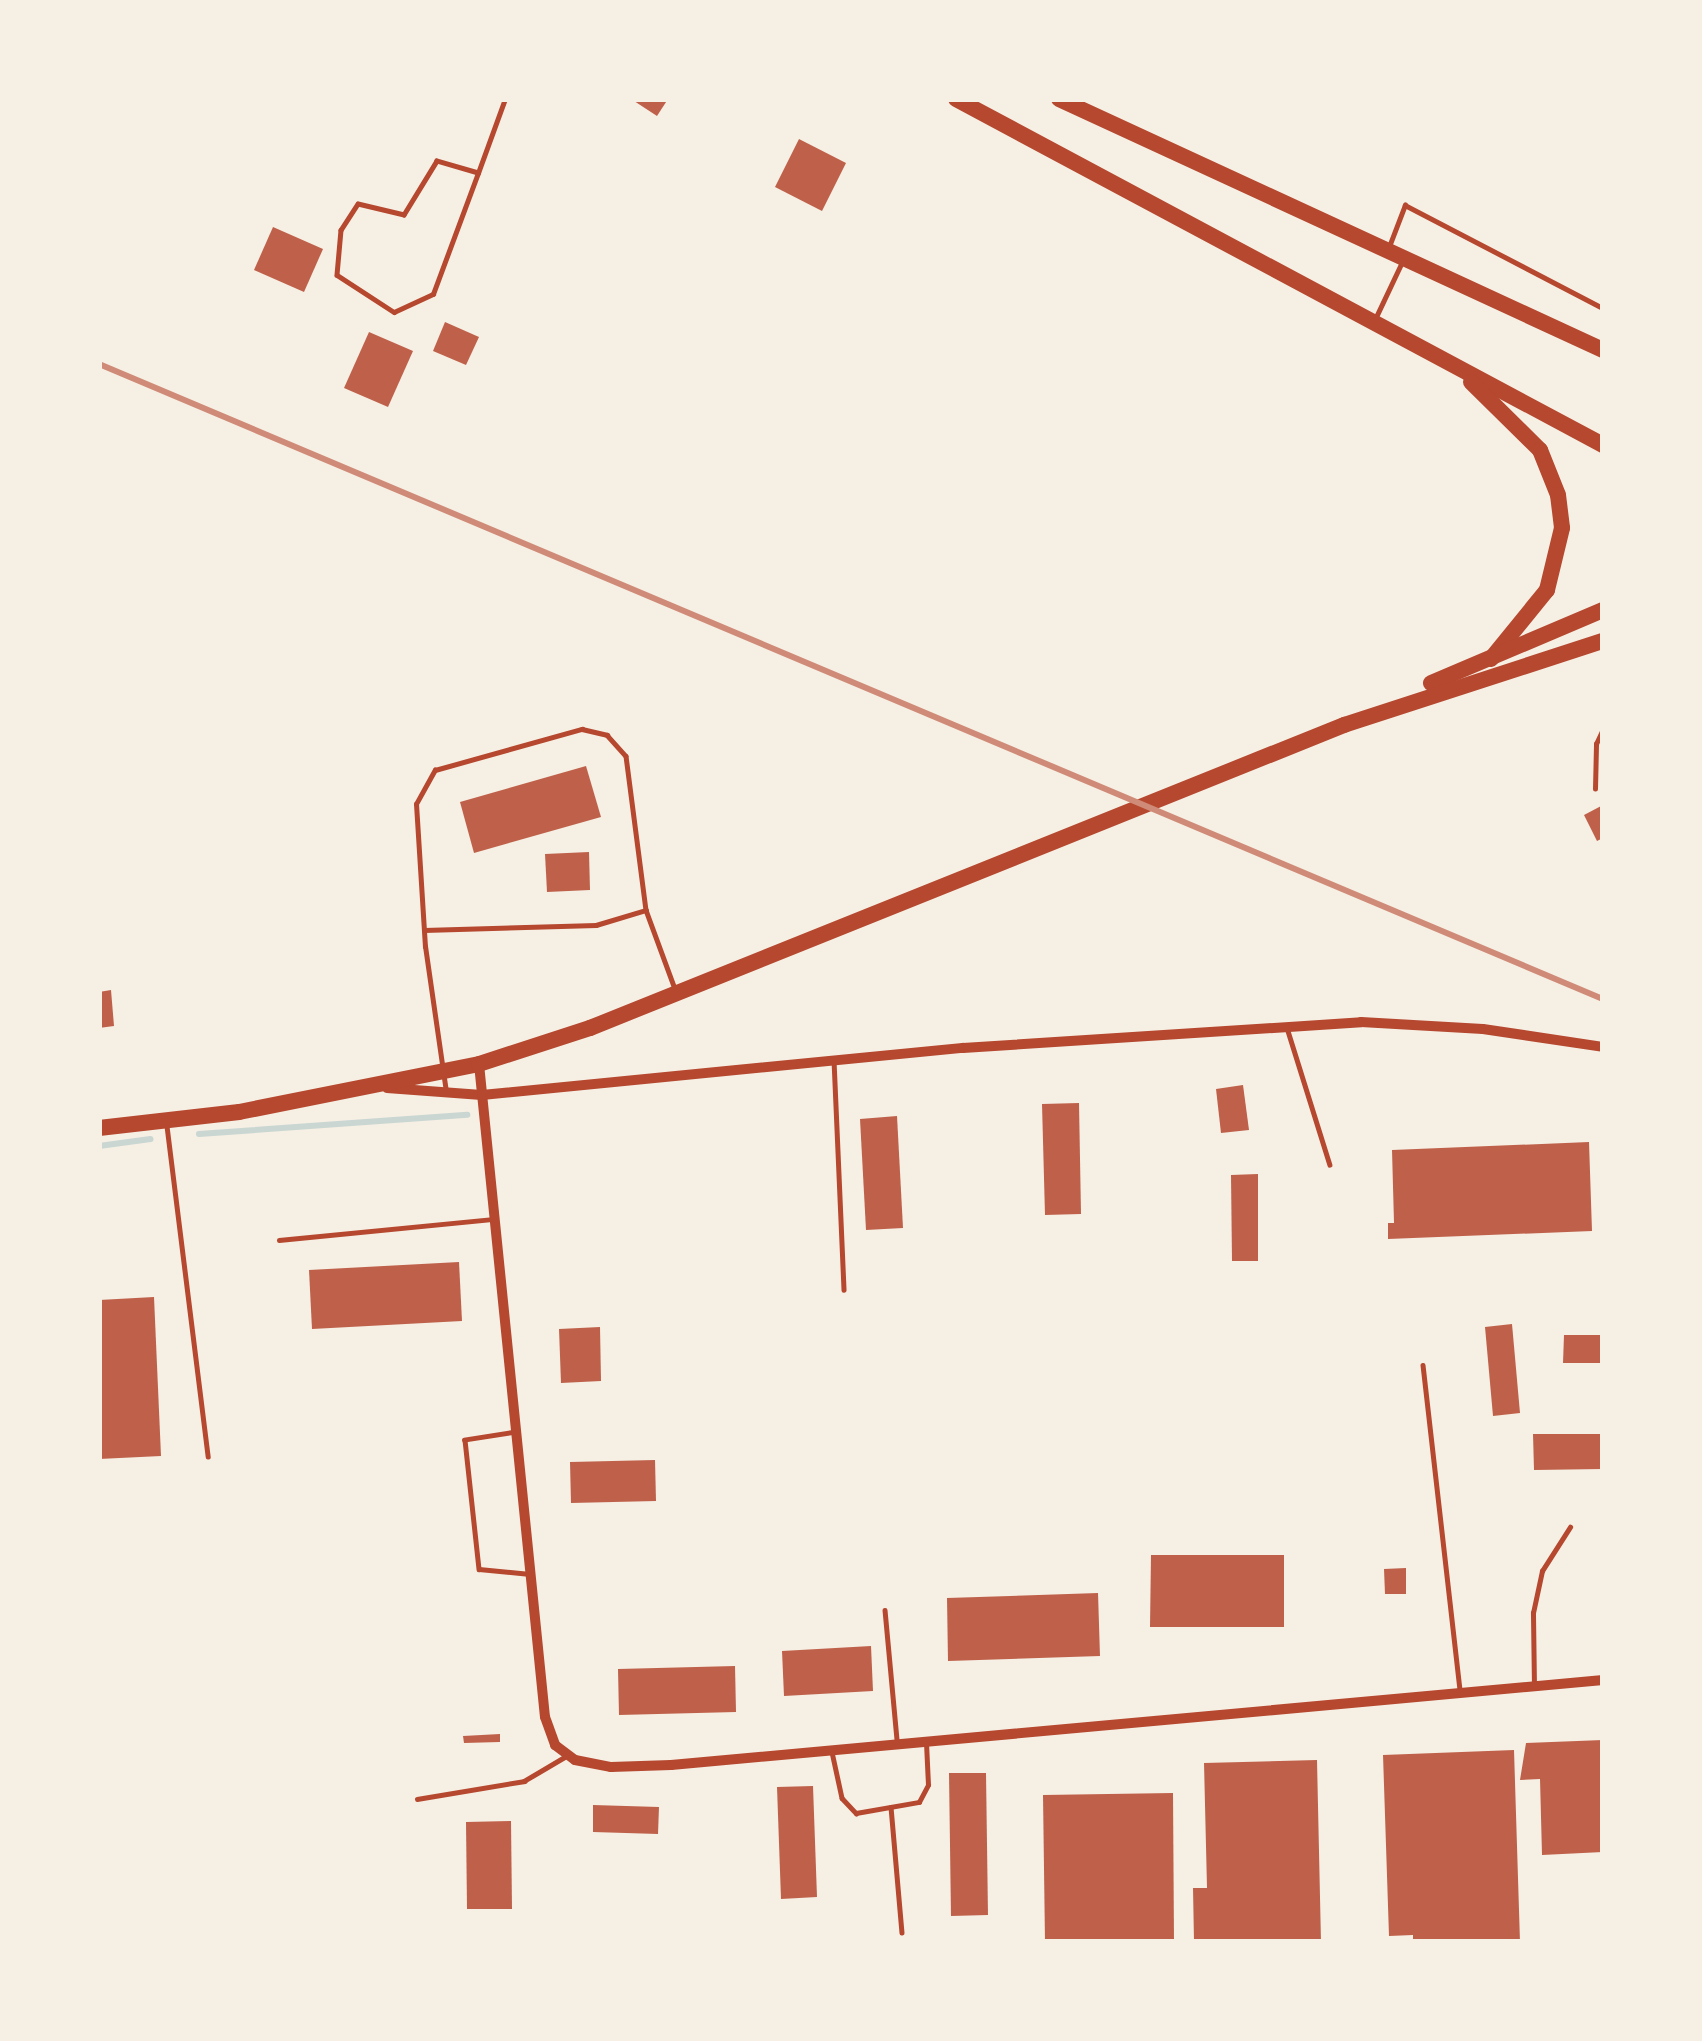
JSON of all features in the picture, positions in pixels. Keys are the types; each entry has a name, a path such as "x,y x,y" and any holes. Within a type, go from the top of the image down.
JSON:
{"main road":[{"path":"956,99 1603,445"},
{"path":"1058,99 1603,350"},
{"path":"1452,365 1528,435 1549,465 1558,496 1562,528 1557,566 1535,609 1491,659"},
{"path":"99,1128 372,1087 478,1064 590,1028 1344,725 1603,610"},
{"path":"1344,725 1603,641"}],"street":[{"path":"372,1087 482,1095 834,1060 1286,1025 1433,1024 1603,1047"},
{"path":"478,1064 545,1717 555,1744 568,1755 611,1767 832,1751 1603,1680"}],"lane":[{"path":"478,173 437,161 404,214 358,205 341,230 338,275 394,312 433,294 478,173 505,99"},
{"path":"1373,323 1396,254 1405,205 1603,308"},
{"path":"446,1092 424,930 416,804 422,785 435,770 582,729 607,735 626,756 646,910 676,991"},
{"path":"1595,789 1596,744 1603,729"},
{"path":"424,930 596,925 646,910"},
{"path":"1286,1025 1330,1165"},
{"path":"834,1060 844,1290"},
{"path":"166,1121 208,1456"},
{"path":"279,1240 494,1219"},
{"path":"1423,1365 1461,1694"},
{"path":"516,1432 465,1440 479,1570 530,1574"},
{"path":"1534,1687 1533,1613 1542,1571 1570,1527"},
{"path":"885,1610 897,1745"},
{"path":"832,1751 842,1798 856,1813 919,1802 928,1785 926,1743"},
{"path":"417,1798 524,1781 568,1755"},
{"path":"891,1807 902,1933"}],"building":[{"path":"631,99 668,99 657,116"},
{"path":"799,139 846,163 822,211 775,187"},
{"path":"273,227 323,249 304,292 254,270"},
{"path":"445,322 479,337 466,365 433,351"},
{"path":"369,332 413,351 388,407 344,388"},
{"path":"586,766 601,817 474,853 460,802"},
{"path":"1603,805 1603,838 1597,841 1584,815"},
{"path":"589,852 590,890 547,892 545,854"},
{"path":"111,990 114,1026 99,1028 99,992"},
{"path":"1243,1085 1249,1130 1221,1133 1216,1089"},
{"path":"1079,1103 1081,1214 1045,1215 1042,1104"},
{"path":"897,1116 903,1228 866,1230 860,1119"},
{"path":"1589,1142 1592,1231 1388,1239 1388,1223 1394,1223 1392,1150"},
{"path":"1258,1174 1258,1261 1232,1261 1231,1175"},
{"path":"459,1262 462,1321 312,1329 309,1270"},
{"path":"154,1297 161,1456 99,1459 99,1300"},
{"path":"1512,1324 1520,1413 1493,1416 1485,1327"},
{"path":"600,1327 601,1381 561,1383 559,1329"},
{"path":"1564,1335 1603,1335 1603,1363 1563,1363"},
{"path":"1533,1434 1603,1434 1603,1469 1534,1470"},
{"path":"655,1460 656,1501 571,1503 570,1462"},
{"path":"1151,1555 1284,1555 1284,1627 1150,1627"},
{"path":"1406,1568 1406,1594 1385,1594 1384,1569"},
{"path":"1098,1593 1100,1656 948,1661 947,1598"},
{"path":"871,1646 873,1691 784,1696 782,1651"},
{"path":"735,1666 736,1712 619,1715 618,1669"},
{"path":"500,1734 500,1742 464,1743 463,1736"},
{"path":"1603,1740 1603,1852 1542,1855 1540,1779 1520,1780 1526,1743"},
{"path":"1514,1750 1520,1942 1413,1942 1413,1935 1389,1936 1383,1755"},
{"path":"1317,1760 1321,1942 1194,1942 1193,1888 1207,1888 1204,1763"},
{"path":"949,1773 986,1773 988,1915 951,1916"},
{"path":"813,1786 817,1897 781,1899 777,1787"},
{"path":"1173,1793 1174,1942 1045,1942 1043,1795"},
{"path":"593,1805 659,1807 658,1834 593,1832"},
{"path":"511,1821 512,1909 467,1909 466,1822"}],"waterway":[{"path":"199,1134 467,1115"},
{"path":"99,1146 151,1139"}],"railway":[{"path":"99,364 1603,999"}]}
